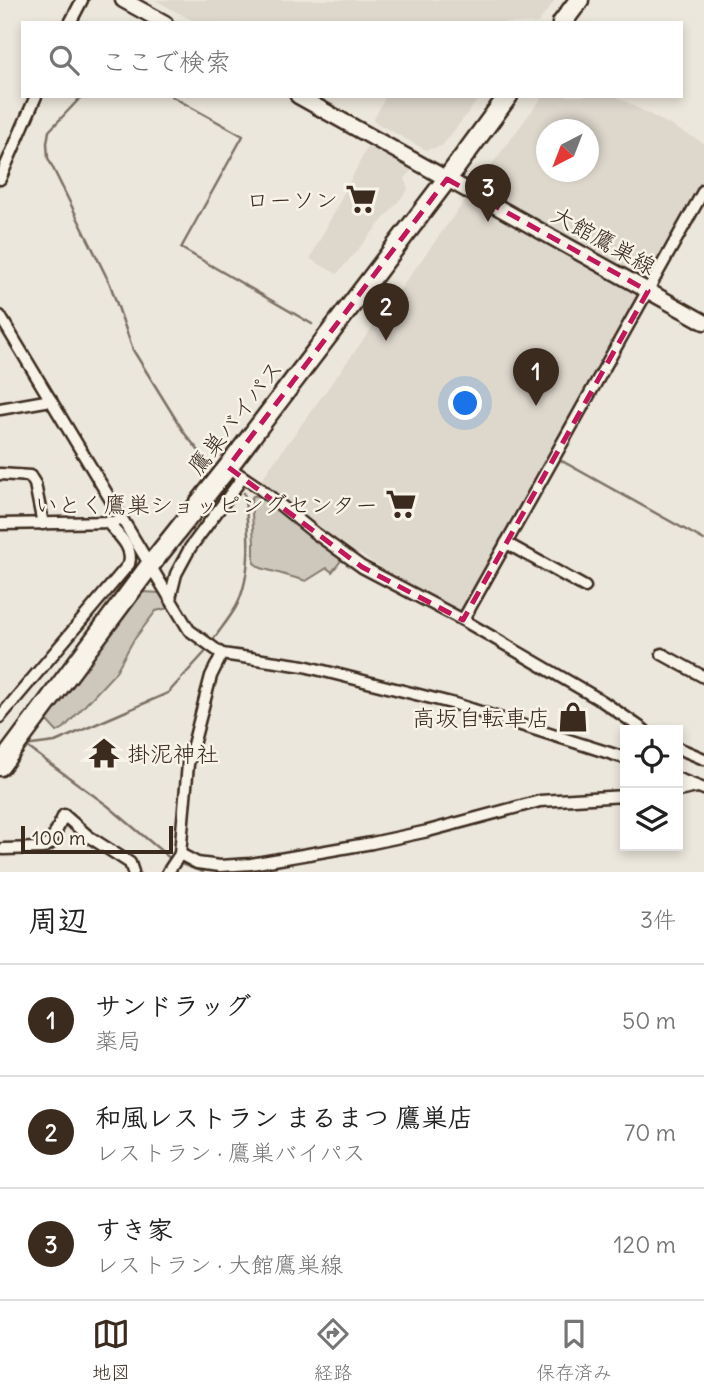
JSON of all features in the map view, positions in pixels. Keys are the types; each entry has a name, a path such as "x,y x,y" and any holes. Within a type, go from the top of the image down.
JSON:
{"highway":[{"path":"563,21 579,0"},
{"name":"鷹巣バイパス","path":"0,766 151,564 235,472 507,98"}],"main road":[{"path":"123,0 161,21"},
{"name":"大館鷹巣線","path":"302,98 704,322"}],"street":[{"path":"71,21 82,0"},
{"path":"0,179 3,160 35,98"},
{"path":"463,620 704,190"},
{"path":"0,316 189,630 222,654 304,666 443,700 620,756"},
{"path":"0,409 51,400"},
{"path":"170,598 176,574 235,472 362,567 463,620 602,701 637,725"},
{"path":"0,474 30,476 35,484 43,523"},
{"path":"0,524 124,522"},
{"path":"0,717 129,564 132,556 127,546 108,523"},
{"path":"506,543 585,587"},
{"path":"169,870 179,855 188,764 211,676 222,654"},
{"path":"662,654 704,677"},
{"path":"683,750 704,759"},
{"path":"683,781 701,788"},
{"path":"683,791 701,788"},
{"path":"179,855 197,863 220,866 251,864 334,851 428,831 540,801 620,796"},
{"path":"3,849 42,848 50,844 64,816 88,836 130,863 134,872"}],"highlighted area":[{"path":"447,179 648,291 463,620 362,567 228,467"}],"shaded area":[{"path":"155,0 555,0 539,21 193,21"},
{"path":"385,98 479,98 442,146 426,150 373,121"},
{"path":"542,98 619,98 704,143 704,190 463,620 322,530 261,480"},
{"path":"368,146 411,170 405,179 408,190 337,274 310,259"},
{"path":"262,495 343,558 332,572 327,568 306,581 261,568 254,563 251,499 253,496"},
{"path":"143,592 161,593 168,608 156,611 133,641 115,673 64,728 57,732 45,719"}],"waterway":[{"path":"80,98 49,131 48,158 110,284 133,350 185,434 208,462"},
{"path":"175,98 243,136 181,248 312,324"},
{"path":"562,461 704,540"},
{"path":"211,643 236,607 245,580 248,536 244,493"},
{"path":"24,746 55,742 168,693 208,649"},
{"path":"26,746 108,806 172,860"},
{"path":"178,863 203,872"}],"place":[{"name":"ローソン","path":"361,199"},
{"name":"すき家","path":"488,222"},
{"name":"和風レストラン まるまつ 鷹巣店","path":"386,341"},
{"name":"サンドラッグ","path":"536,406"},
{"name":"いとく鷹巣ショッピングセンター","path":"401,504"},
{"name":"高坂自転車店","path":"573,717"},
{"name":"掛泥神社","path":"104,753"}]}
